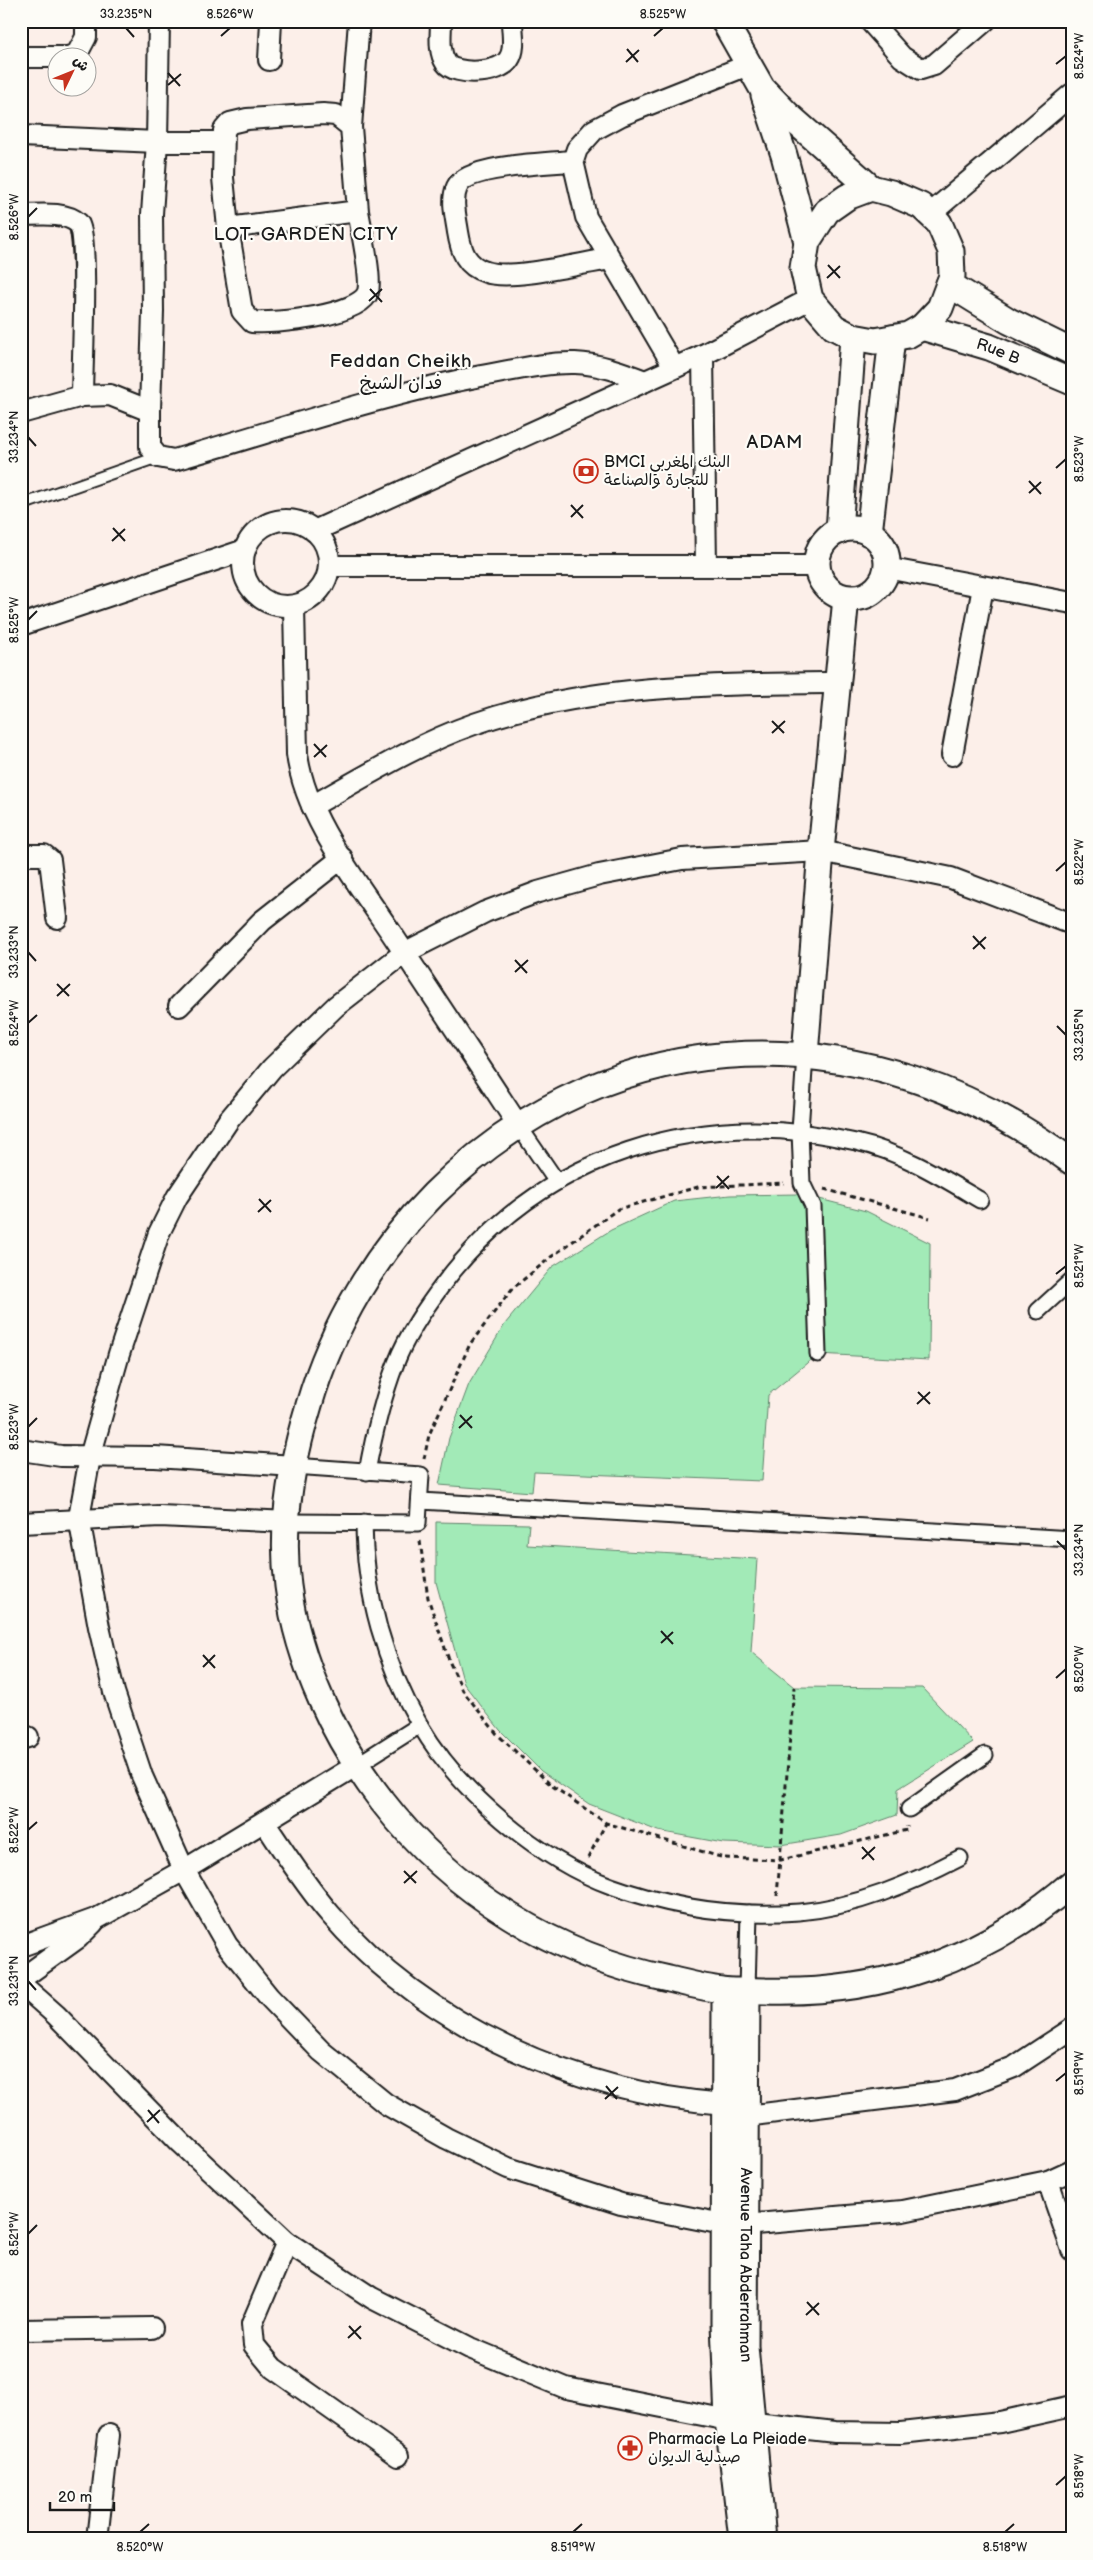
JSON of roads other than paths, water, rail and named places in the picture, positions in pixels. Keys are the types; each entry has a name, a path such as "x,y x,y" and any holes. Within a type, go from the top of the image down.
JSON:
{"street":[{"path":"21,57 68,57 77,54 86,37 86,21"},
{"path":"159,21 158,142 152,214 153,311 150,411 150,447 158,457 174,460 352,406 418,389 506,372 574,363 599,366 645,381"},
{"path":"269,60 271,21"},
{"path":"351,127 336,115 323,114 248,119 230,124 224,130 228,228 242,311 252,322 271,324 349,309 361,302 368,291 368,275 358,211 351,127 360,21"},
{"path":"441,21 442,54 448,65 458,70 486,72 502,67 509,60 513,47 512,21"},
{"path":"724,21 762,88 788,115 871,188 891,193 922,206 939,224 951,251 952,276 940,308 922,327 908,335 875,341 853,337 834,328 810,299 803,268 807,242 784,155 762,88"},
{"path":"870,21 902,57 921,69 934,65 985,21"},
{"path":"674,367 586,217 573,161 577,149 594,130 622,115 748,65"},
{"path":"930,214 1072,94"},
{"path":"21,136 158,142 223,142"},
{"path":"573,161 484,171 464,179 457,186 454,202 461,252 471,265 487,273 511,274 610,259"},
{"path":"807,242 827,211 847,197 871,188"},
{"path":"228,228 358,211"},
{"path":"21,215 59,216 72,220 80,227 83,238 84,266 82,396"},
{"name":"Rue B","path":"949,284 1009,321 1072,352"},
{"path":"314,531 703,355 810,299"},
{"name":"Rue B","path":"922,327 989,347 1072,382"},
{"path":"839,531 853,337"},
{"path":"869,533 892,338"},
{"path":"703,355 706,566"},
{"path":"21,413 82,396 110,395 150,411"},
{"path":"292,521 314,531 323,541 328,553 329,566 326,580 318,592 308,601 294,606 279,606 265,601 253,592 246,579 243,564 245,550 258,530 269,524 292,521"},
{"path":"854,528 869,533 880,542 885,551 886,568 882,580 868,595 859,598 846,598 831,592 823,584 816,566 820,546 827,538 839,531 854,528"},
{"path":"21,625 245,550"},
{"path":"329,566 816,566"},
{"path":"886,568 1072,603"},
{"path":"952,755 984,587"},
{"path":"818,1354 813,1206 802,1183 800,1131 804,1055 821,851 846,598"},
{"path":"294,606 297,754 300,775 312,806 342,858 556,1182"},
{"path":"312,806 432,742 474,724 524,709 591,696 666,689 755,683 837,683"},
{"path":"1072,924 951,878 821,851 682,859 600,875 538,892 484,912 404,953 336,1006 272,1068 228,1121 177,1197 159,1233 119,1354 90,1457 79,1518 99,1627 114,1692 142,1776 184,1870 226,1945 269,1997 321,2051 386,2104 446,2138 508,2168 621,2204 733,2225 903,2211 1048,2181 1072,2170"},
{"path":"21,855 44,855 50,860 57,918"},
{"path":"179,1006 262,921 342,858"},
{"path":"1072,1162 1016,1123 952,1092 885,1069 804,1055 734,1054 657,1066 592,1087 561,1101 518,1125 475,1156 449,1178 424,1204 379,1259 360,1289 328,1353 302,1427 294,1466 288,1522 288,1584 305,1655 333,1724 357,1766 394,1816 419,1844 476,1893 508,1915 577,1951 614,1965 651,1975 736,1990 792,1992 865,1986 934,1965 998,1936 1027,1918 1072,1883"},
{"path":"368,1472 376,1418 394,1369 426,1307 469,1252 506,1217 556,1182 612,1155 670,1138 730,1129 800,1131 858,1142 922,1166 980,1200"},
{"path":"1038,1311 1072,1280"},
{"path":"21,1450 61,1456 155,1457 421,1475 418,1523 288,1522 160,1516 21,1522"},
{"path":"420,1501 1072,1539"},
{"path":"364,1522 364,1542 372,1605 391,1666 420,1725 456,1774 502,1819 553,1857 610,1885 670,1904 733,1914 801,1912 867,1899 914,1882 960,1858"},
{"path":"21,1946 98,1918 184,1870 357,1766 420,1725"},
{"path":"909,1809 985,1755"},
{"path":"264,1822 304,1882 331,1916 381,1965 462,2024 505,2047 592,2079 689,2101 724,2104"},
{"path":"736,1990 749,1913"},
{"path":"21,1979 78,1938 98,1918"},
{"path":"21,1984 56,2015 181,2143 287,2242 372,2298 470,2348 566,2388 739,2421 835,2432 901,2433 1000,2422 1072,2406"},
{"name":"Avenue Taha Abderrahman","path":"736,1990 724,2104 733,2225 742,2539"},
{"name":"Avenue Taha Abderrahman","path":"733,2225 746,2116 736,1990"},
{"path":"746,2116 955,2090 1014,2067 1072,2029"},
{"path":"1048,2181 1072,2250"},
{"path":"287,2242 252,2324 254,2345 273,2368 398,2456"},
{"path":"21,2330 152,2328"},
{"name":"Avenue Taha Abderrahman","path":"739,2421 763,2539"},
{"path":"97,2539 109,2434"}],"lane":[{"path":"21,505 158,457"}],"place":[{"name":"BMCI البنك المغربي للتجارة والصناعة","path":"586,471"},
{"name":"Pharmacie La Pleiade صيدلية الديوان","path":"630,2448"}],"district":[{"name":"LOT. GARDEN CITY","path":"306,234"},
{"name":"Feddan Cheikh فدان الشيخ","path":"401,372"},
{"name":"ADAM","path":"775,442"}]}
